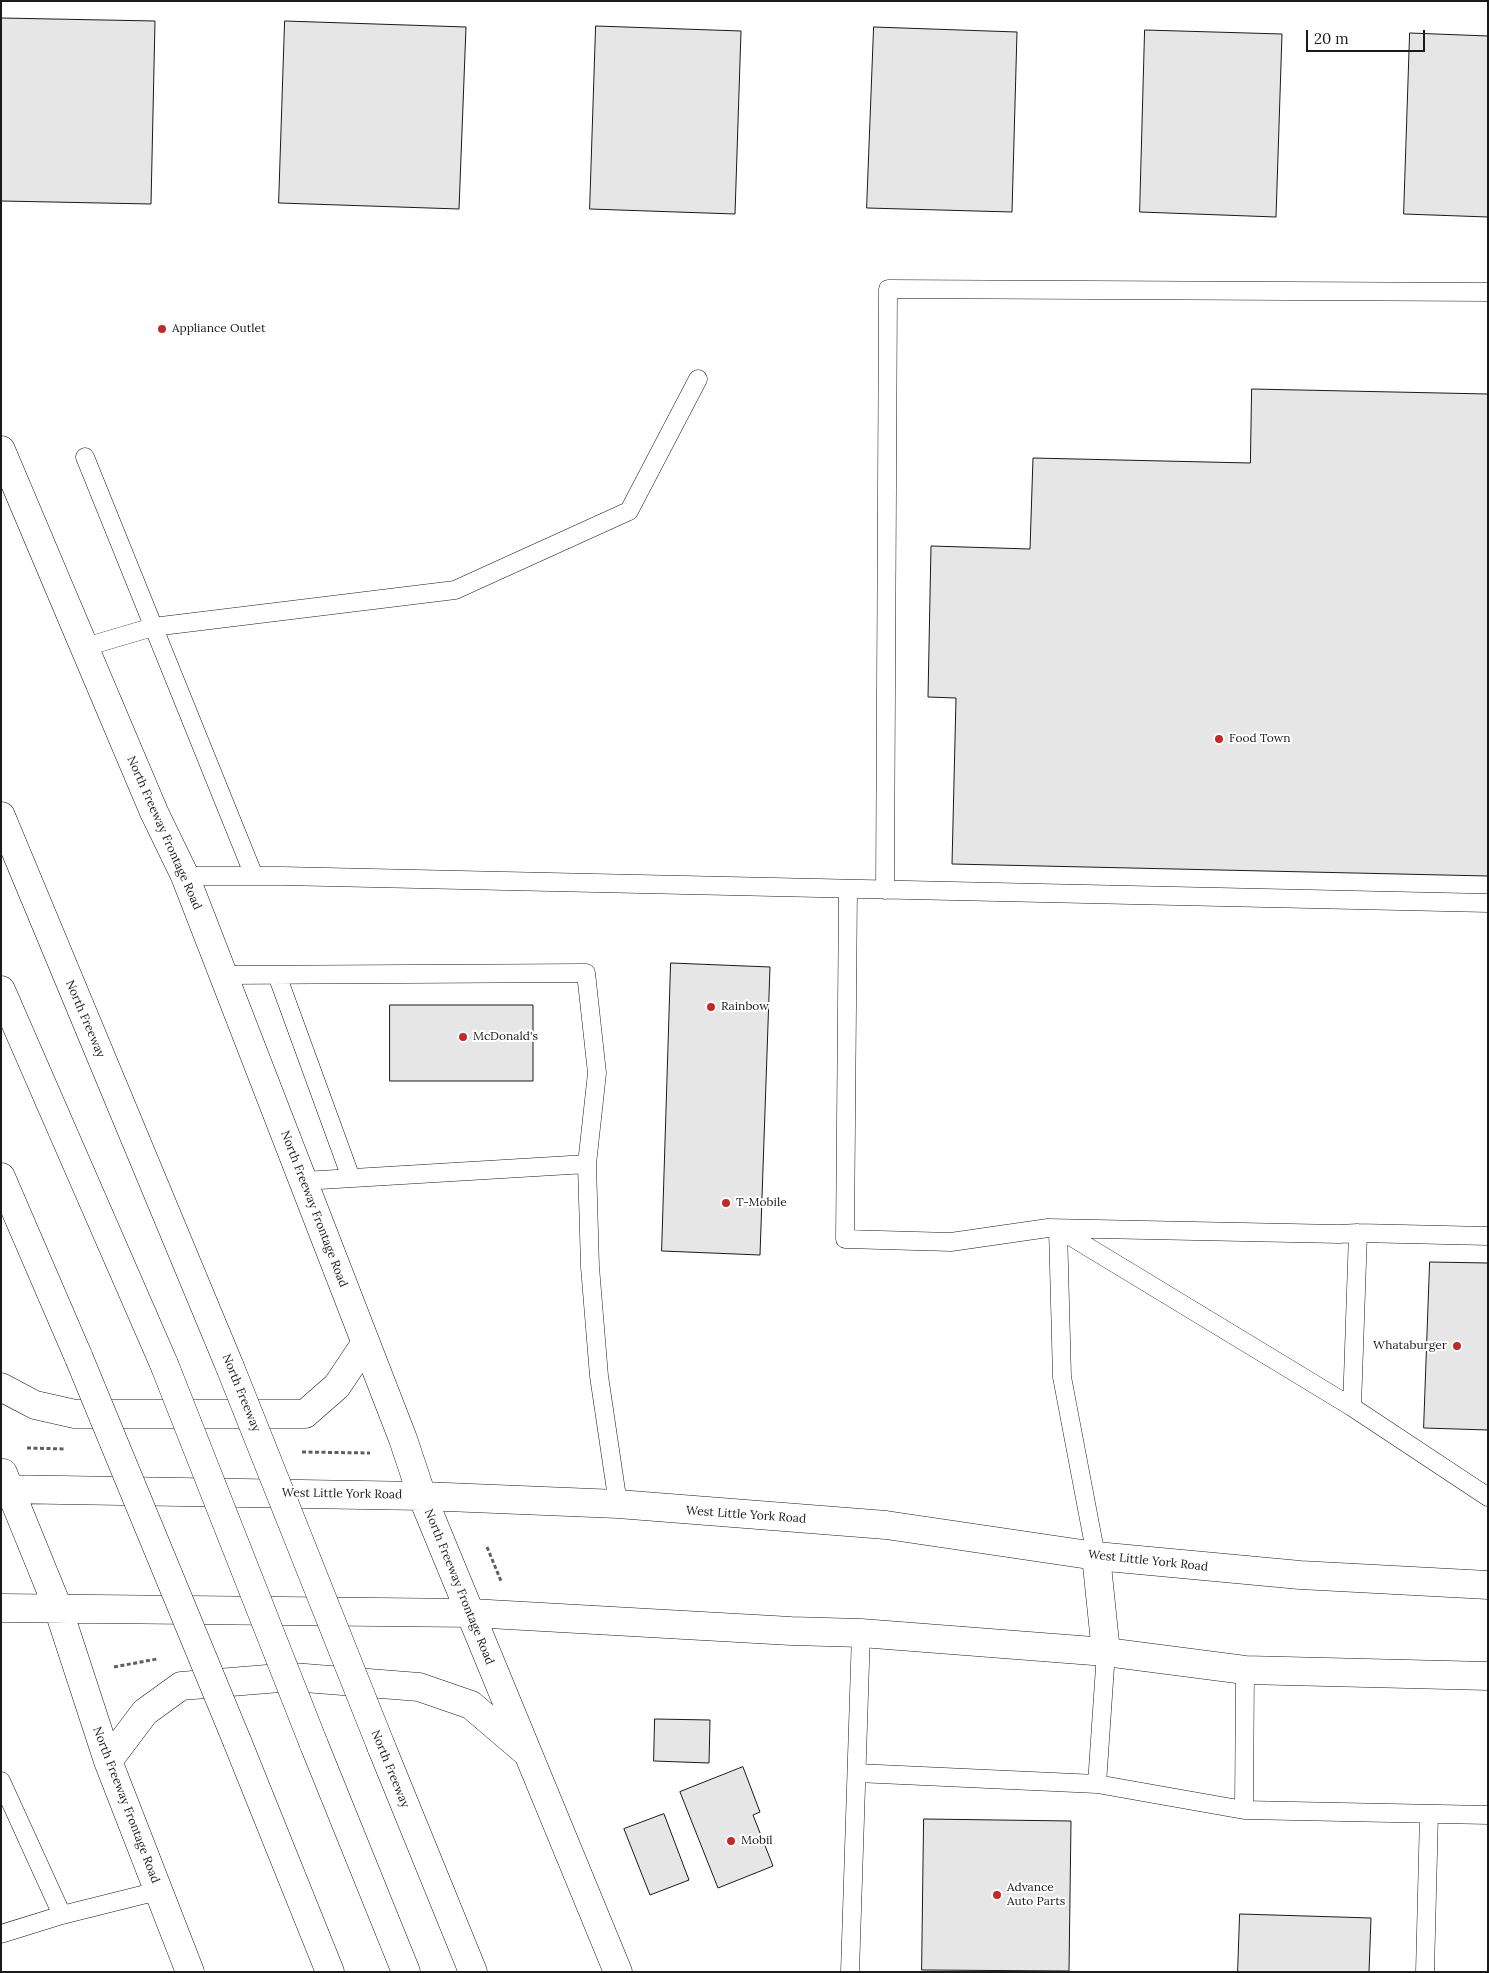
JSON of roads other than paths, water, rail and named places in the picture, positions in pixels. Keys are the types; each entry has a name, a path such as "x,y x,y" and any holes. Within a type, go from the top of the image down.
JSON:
{"main road":[{"name":"North Freeway Frontage Road","path":"1,450 154,812 185,876 403,1439 422,1496 472,1613 493,1672 530,1755 618,1972"},
{"name":"North Freeway","path":"1,816 230,1367 473,1972"},
{"path":"1,990 164,1364 406,1972"},
{"path":"1,1177 79,1358 330,1972"},
{"path":"1,1387 36,1404 75,1414 305,1414 337,1386 366,1344"},
{"name":"North Freeway Frontage Road","path":"4,1482 58,1608 108,1761 190,1972"},
{"name":"West Little York Road","path":"4,1482 618,1504 886,1525 1096,1556 1300,1575 1488,1585"},
{"path":"1096,1556 1106,1652"},
{"path":"1,1608 472,1613 791,1631 861,1633 1106,1652 1245,1670 1488,1676"},
{"path":"108,1761 145,1712 181,1686 292,1677 419,1687 470,1706 530,1755"}],"lane":[{"path":"885,890 888,289 1488,292"},
{"path":"85,647 154,627 455,590 629,511 698,379"},
{"path":"84,457 254,876"},
{"path":"185,876 1488,903"},
{"path":"848,889 845,1240 950,1242 1048,1228 1488,1236"},
{"path":"224,975 586,974 597,1073 586,1164 590,1267 598,1376 618,1504"},
{"path":"277,975 351,1178"},
{"path":"303,1181 586,1164"},
{"path":"1058,1228 1352,1407 1488,1497"},
{"path":"1058,1228 1062,1377 1096,1556"},
{"path":"1352,1407 1358,1233"},
{"path":"850,1972 861,1633"},
{"path":"1097,1784 1106,1652"},
{"path":"1244,1810 1245,1670"},
{"path":"857,1773 1097,1784 1244,1810 1488,1815"},
{"path":"1,1781 62,1915"},
{"path":"1425,1972 1429,1814"},
{"path":"1,1934 62,1915 158,1890"}],"place":[{"name":"Appliance Outlet","path":"162,329"},
{"name":"Food Town","path":"1219,739"},
{"name":"Rainbow","path":"711,1007"},
{"name":"McDonald's","path":"463,1037"},
{"name":"T-Mobile","path":"726,1203"},
{"name":"Whataburger","path":"1457,1346"},
{"name":"Mobil","path":"731,1841"},
{"name":"Advance Auto Parts","path":"997,1895"}]}
